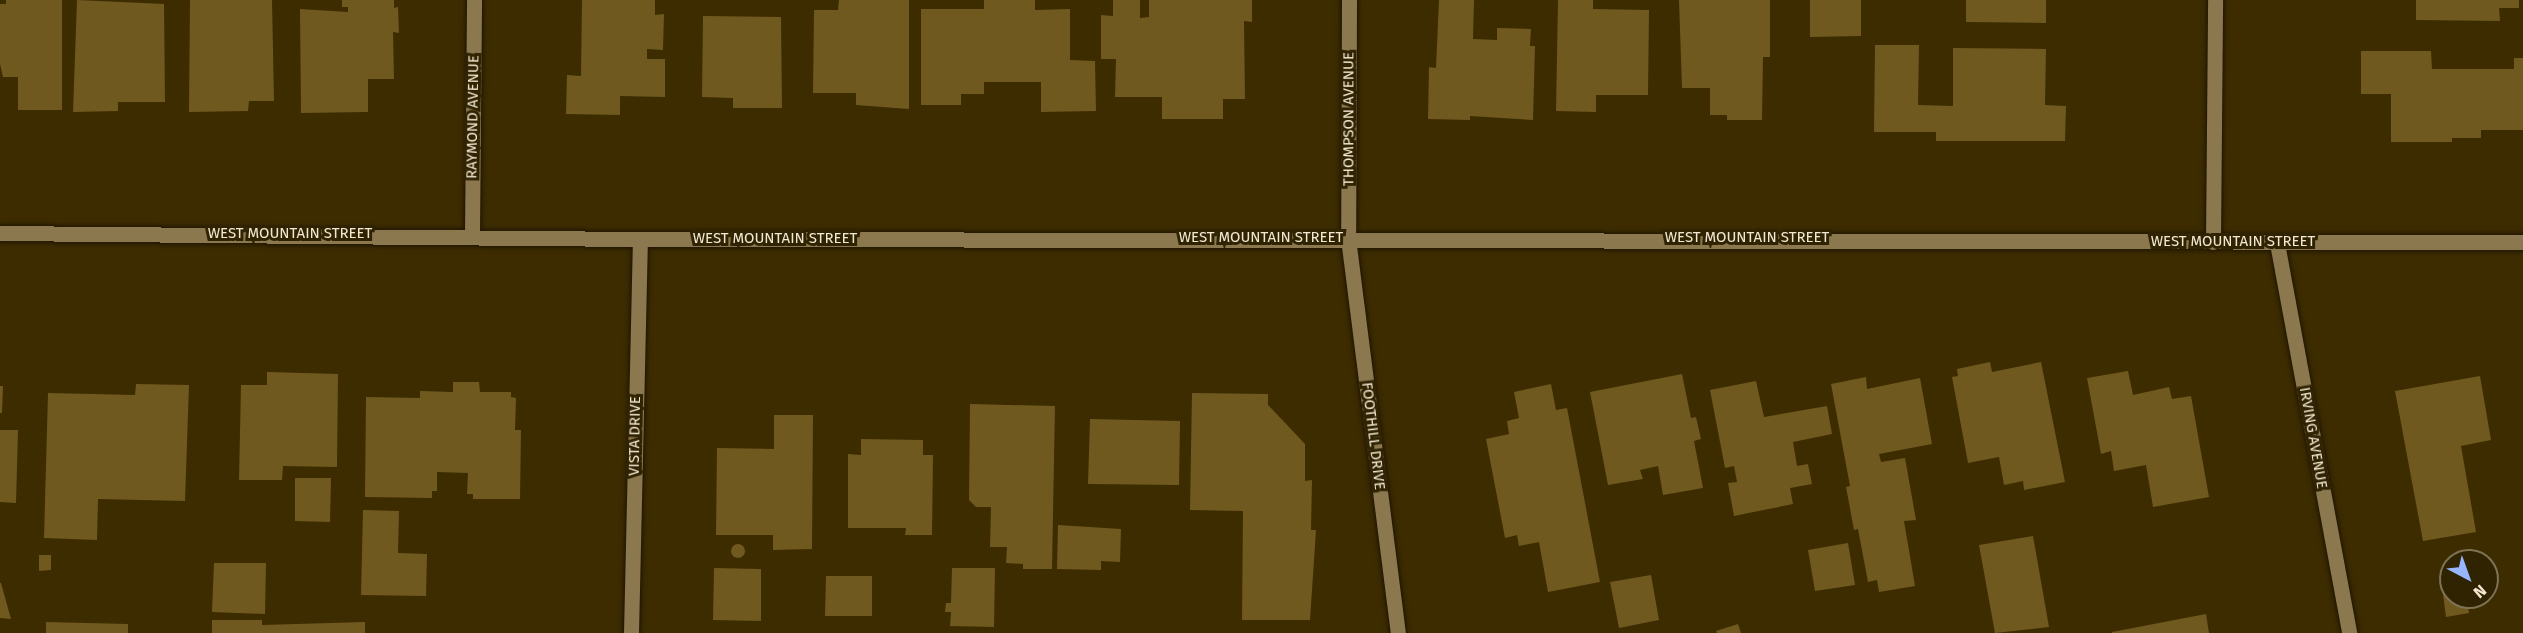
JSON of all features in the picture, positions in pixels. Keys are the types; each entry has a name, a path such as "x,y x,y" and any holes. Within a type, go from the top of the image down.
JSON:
{"street":[{"name":"RAYMOND AVENUE","path":"472,234 474,0"},
{"name":"THOMPSON AVENUE","path":"1348,238 1349,0"},
{"path":"2213,242 2215,0"},
{"name":"WEST MOUNTAIN STREET","path":"0,233 472,234 640,239 1348,238 2277,243 2523,242"},
{"name":"FOOTHILL DRIVE","path":"1348,238 1398,633"},
{"name":"VISTA DRIVE","path":"631,633 640,239"},
{"name":"IRVING AVENUE","path":"2277,243 2349,633"}],"building":[{"path":"6,0 62,0 62,110 18,110 18,77 3,77 0,64 0,4 6,4"},
{"path":"77,0 164,4 165,102 118,102 118,111 73,112"},
{"path":"190,0 272,0 274,101 249,101 248,111 189,112"},
{"path":"342,0 394,0 394,8 398,7 399,33 393,32 394,79 368,79 368,112 301,113 300,9 348,12 348,7 342,7"},
{"path":"582,0 655,0 655,15 664,14 663,50 647,49 647,59 665,59 665,97 620,96 620,115 566,114 567,75 581,76"},
{"path":"839,0 909,0 909,109 856,105 856,93 813,93 814,10 838,10"},
{"path":"984,0 1035,0 1035,10 1070,9 1070,60 1095,61 1096,111 1041,112 1041,82 984,82 984,94 961,94 961,105 921,105 921,9 984,9"},
{"path":"1113,0 1140,0 1140,18 1149,17 1149,0 1252,0 1252,22 1244,21 1245,99 1223,99 1223,119 1162,119 1162,97 1115,97 1116,59 1101,59 1101,15 1113,16"},
{"path":"1439,0 1474,0 1473,39 1497,40 1497,28 1531,29 1530,46 1535,46 1533,120 1470,116 1470,120 1428,119 1429,67 1436,68"},
{"path":"1558,0 1593,0 1593,9 1649,10 1648,95 1596,95 1596,112 1556,111"},
{"path":"1679,0 1770,0 1770,57 1763,57 1762,120 1727,120 1727,115 1710,115 1710,88 1682,88"},
{"path":"1810,0 1861,0 1861,36 1810,37"},
{"path":"1966,0 2046,0 2046,23 1966,22"},
{"path":"2416,0 2519,0 2519,8 2499,8 2500,21 2416,20"},
{"path":"703,16 781,17 782,108 733,108 733,98 702,97"},
{"path":"1875,45 1919,45 1918,105 1953,106 1953,48 2046,49 2045,105 2066,106 2065,141 1936,141 1936,132 1874,132"},
{"path":"2361,51 2431,51 2432,69 2514,69 2514,58 2523,58 2523,130 2481,130 2481,138 2452,138 2452,142 2391,142 2391,94 2361,94"},
{"path":"1990,362 1992,372 2041,362 2065,482 2024,490 2023,481 2004,485 1999,457 1968,463 1952,377 1958,376 1957,369"},
{"path":"2128,371 2133,395 2169,387 2172,399 2191,396 2209,497 2153,507 2146,465 2114,471 2111,451 2101,454 2087,378"},
{"path":"267,372 338,374 337,467 283,466 282,480 239,480 241,385 267,385"},
{"path":"1682,374 1691,418 1696,417 1701,439 1694,441 1703,488 1663,495 1658,466 1640,470 1643,479 1608,485 1590,392"},
{"path":"2480,376 2491,440 2461,446 2476,532 2423,541 2395,391"},
{"path":"1866,377 1867,389 1920,378 1932,444 1879,454 1881,462 1905,458 1916,520 1904,521 1915,586 1879,592 1877,580 1868,582 1858,529 1854,530 1846,487 1850,486 1831,384"},
{"path":"1756,381 1764,417 1827,406 1832,434 1793,442 1797,466 1808,464 1812,484 1790,488 1793,504 1734,516 1728,483 1737,482 1734,466 1725,468 1710,390"},
{"path":"453,382 479,382 480,392 511,392 511,397 516,398 515,430 521,430 520,499 473,499 473,494 467,494 468,473 437,472 437,491 432,491 432,498 365,497 366,397 420,398 420,391 453,392"},
{"path":"136,384 189,385 185,501 98,499 97,540 44,538 48,393 135,395"},
{"path":"1551,384 1556,410 1567,408 1600,582 1548,592 1539,542 1519,546 1517,535 1505,538 1486,439 1509,434 1507,421 1519,418 1514,392"},
{"path":"0,386 3,386 2,413 0,413"},
{"path":"1192,393 1268,394 1268,405 1305,444 1305,481 1312,480 1311,530 1316,530 1310,620 1242,620 1243,511 1190,510"},
{"path":"970,404 1055,406 1052,569 1023,569 1023,564 1006,563 1007,547 990,547 991,507 976,507 969,500"},
{"path":"774,415 813,415 812,549 773,550 773,535 716,535 717,448 774,449"},
{"path":"1090,419 1180,421 1179,485 1088,484"},
{"path":"0,430 18,430 16,503 0,502"},
{"path":"861,439 923,440 923,455 933,455 932,535 905,535 906,528 848,528 848,454 861,455"},
{"path":"295,478 331,478 330,522 295,521"},
{"path":"363,510 399,511 398,553 427,554 426,596 361,595"},
{"path":"1058,525 1121,529 1120,562 1101,561 1101,570 1057,569"},
{"path":"2033,536 2049,627 1995,633 1979,545"},
{"path":"1848,543 1855,585 1815,591 1808,550"},
{"path":"735,544 741,544 745,551 741,558 735,558 731,554 731,548"},
{"path":"39,555 51,555 51,570 39,571"},
{"path":"214,563 266,563 265,614 212,612"},
{"path":"714,568 761,569 761,621 713,620"},
{"path":"952,568 995,568 994,627 950,626 951,612 945,612 946,603 951,603"},
{"path":"1651,575 1659,620 1619,628 1610,582"},
{"path":"826,576 872,576 872,616 825,616"},
{"path":"1,583 11,619 0,618"},
{"path":"2445,609 2468,609 2469,613 2446,617"},
{"path":"2206,614 2209,633 2112,633 2112,632"},
{"path":"212,620 262,620 262,625 365,622 365,633 212,633"},
{"path":"46,622 128,624 128,633 46,633"},
{"path":"1738,624 1741,633 1717,633 1716,631"}]}
